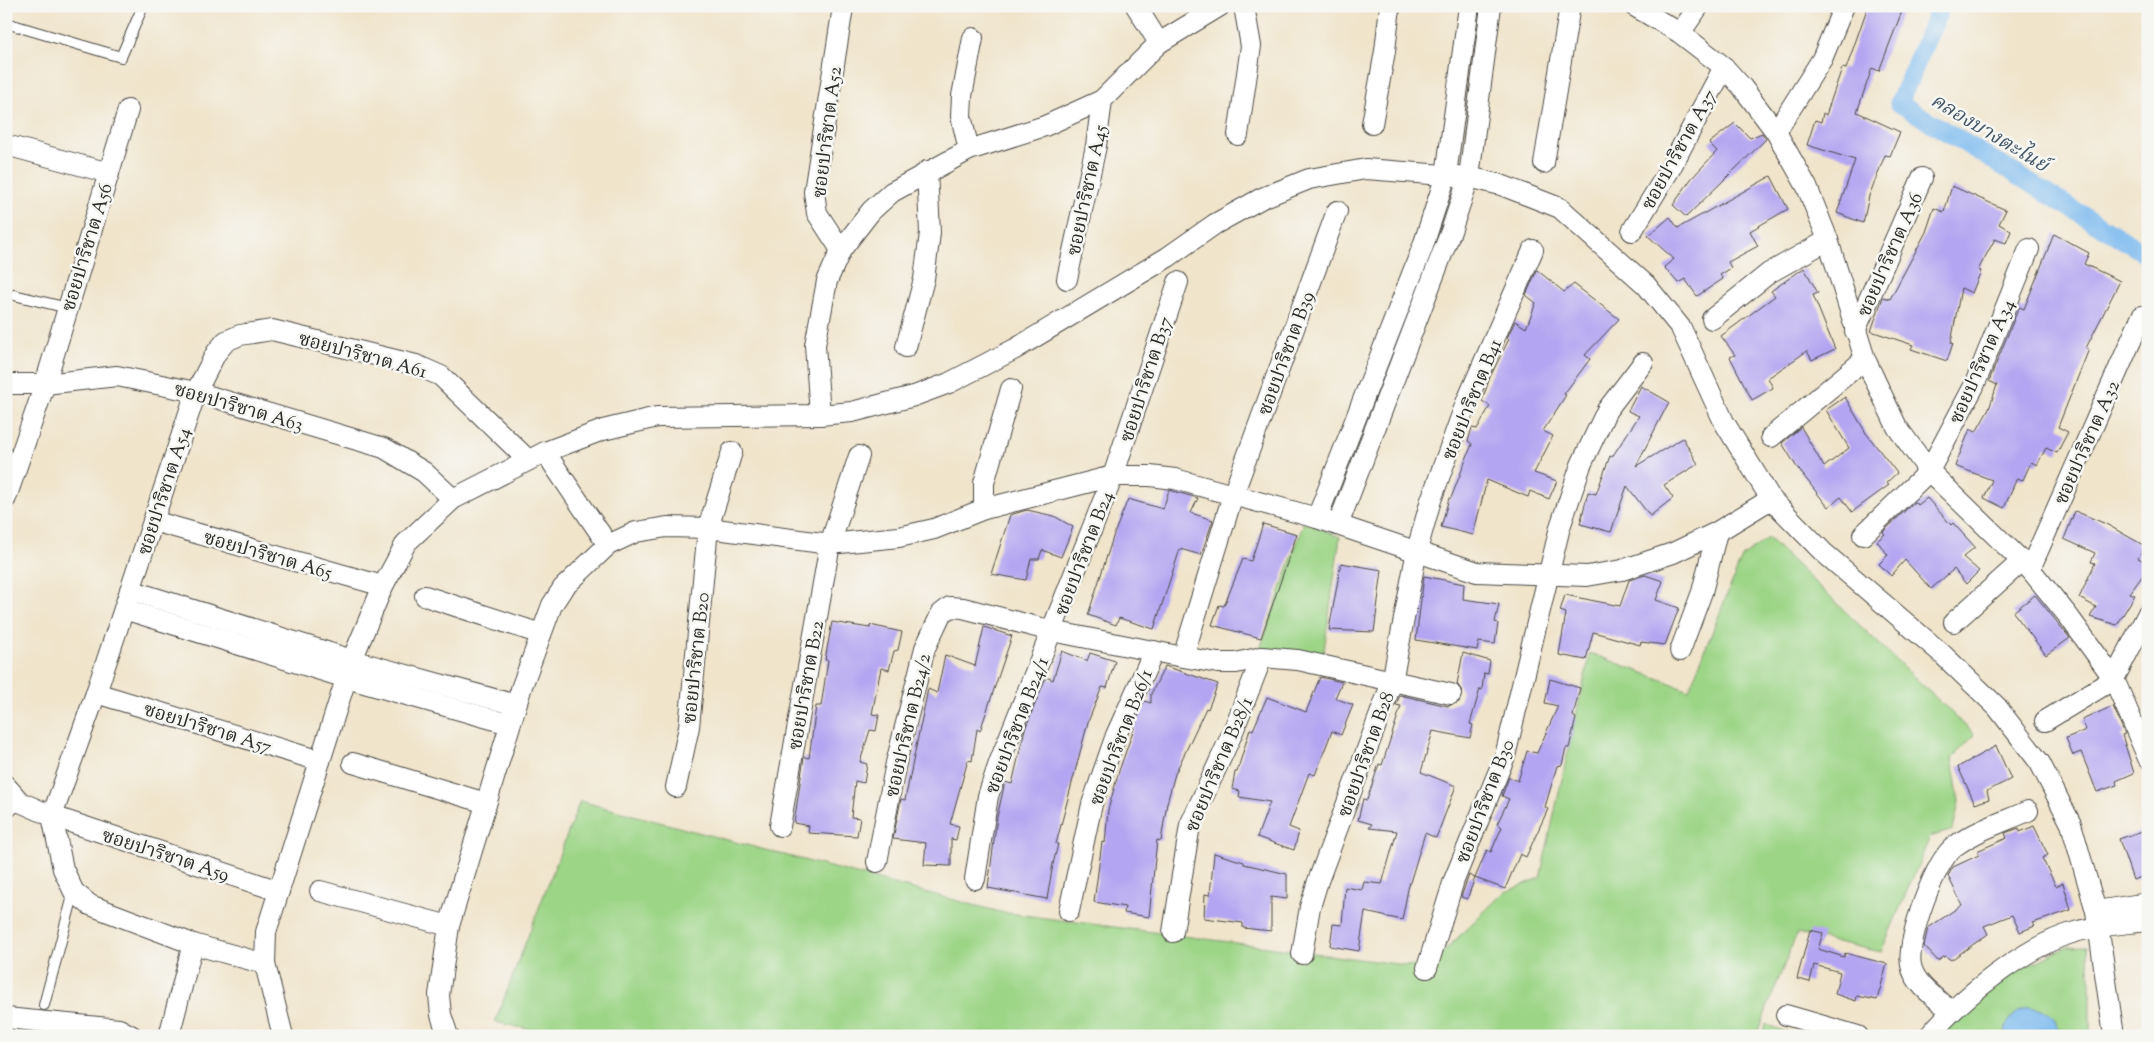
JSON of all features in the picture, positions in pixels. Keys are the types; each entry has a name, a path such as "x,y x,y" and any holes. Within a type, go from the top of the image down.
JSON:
{"street":[{"path":"1136,6 1159,43"},
{"path":"820,415 815,345 827,281 841,250 871,211 892,192 927,171 969,150 1045,126 1102,100 1159,43 1220,6"},
{"path":"1238,135 1251,46 1244,6"},
{"path":"1372,124 1385,51 1390,6"},
{"path":"1317,518 1424,246 1446,175 1469,6"},
{"path":"1338,525 1451,231 1469,177 1491,6"},
{"path":"1544,163 1570,6"},
{"path":"1634,6 1680,33 1724,67 1742,87 1776,132 1807,186 1828,240 1865,359 1897,427 1929,471 2026,565 2114,679 2148,758"},
{"path":"1680,33 1699,6"},
{"path":"1776,132 1822,60 1844,6"},
{"name":"ซอยปาริชาต A52","path":"841,250 817,213 814,192 843,7"},
{"path":"969,150 961,116 962,96 972,38"},
{"name":"ซอยปาริชาต A37","path":"1632,231 1670,170 1724,67"},
{"name":"ซอยปาริชาต A45","path":"1067,279 1096,146 1102,100"},
{"name":"ซอยปาริชาต A56","path":"6,498 45,384 128,110"},
{"path":"6,145 109,173"},
{"path":"283,1036 265,964 266,932 349,669 383,586 406,543 453,499 536,456 603,430 657,417 820,415 852,412 914,396 949,383 1015,349 1168,257 1216,224 1262,198 1309,179 1366,169 1469,177 1501,185 1560,208 1646,285 1681,328 1724,422 1771,499 1822,552 1940,652 1996,707 2040,763 2071,824 2098,918 2114,1036"},
{"path":"906,346 924,279 930,233 927,171"},
{"name":"ซอยปาริชาต A36","path":"1855,331 1922,178"},
{"name":"ซอยปาริชาต B39","path":"1183,658 1233,495 1337,211"},
{"path":"1712,319 1769,273 1828,240"},
{"name":"ซอยปาริชาต A34","path":"1863,535 1929,471 1974,386 2029,249"},
{"name":"ซอยปาริชาต B41","path":"1417,550 1431,500 1466,403 1533,250"},
{"name":"ซอยปาริชาต B37","path":"1113,476 1178,282"},
{"name":"ซอยปาริชาต A32","path":"2026,565 2142,316"},
{"name":"ซอยปาริชาต A61","path":"196,392 216,352 226,341 240,335 272,330 416,365 441,376 536,456 608,545"},
{"path":"1771,437 1865,359"},
{"name":"ซอยปาริชาต B30","path":"1427,968 1454,880 1504,756 1560,527 1581,465 1607,410 1642,363"},
{"name":"ซอยปาริชาต A63","path":"6,384 45,384 117,376 196,392 384,448 424,472 453,499"},
{"path":"984,509 984,484 1011,389"},
{"name":"ซอยปาริชาต A54","path":"52,816 96,693 196,392"},
{"name":"ซอยปาริชาต B20","path":"676,787 689,727 708,528 732,452"},
{"name":"ซอยปาริชาต B22","path":"780,826 830,544 860,456"},
{"path":"448,1036 441,1015 439,995 449,926 509,724 552,605 563,588 608,545 636,532 667,527 708,528 830,544 899,537 934,529 984,509 1113,476 1175,479 1317,518 1417,550 1477,572 1586,576 1622,570 1673,553 1717,532 1771,499"},
{"name":"ซอยปาริชาต B24","path":"1052,631 1113,476"},
{"name":"ซอยปาริชาต A65","path":"153,521 383,586"},
{"path":"1680,651 1702,592 1717,532"},
{"name":"ซอยปาริชาต B28","path":"1302,954 1310,907 1318,881 1392,682 1417,550"},
{"path":"1954,622 2026,565"},
{"path":"130,590 509,724"},
{"path":"425,596 542,634"},
{"name":"ซอยปาริชาต B24/2","path":"878,862 896,763 924,648 941,614 950,607 962,608 1052,631"},
{"path":"124,609 349,669 516,705"},
{"path":"2045,721 2114,679 2148,613"},
{"path":"1052,631 1183,658 1218,663 1236,663 1262,657 1325,664 1392,682 1451,694"},
{"name":"ซอยปาริชาต B24/1","path":"975,879 988,796 1011,729 1052,631"},
{"name":"ซอยปาริชาต B26/1","path":"1070,912 1092,804 1116,736 1154,651"},
{"name":"ซอยปาริชาต B28/1","path":"1173,932 1190,825 1232,734 1262,657"},
{"name":"ซอยปาริชาต A57","path":"96,693 320,761"},
{"path":"353,763 486,803"},
{"path":"6,786 13,809"},
{"name":"ซอยปาริชาต A59","path":"13,809 52,816 279,892"},
{"path":"1950,1011 1919,981 1911,966 1914,934 1933,876 1945,854 1955,846 1978,832 2028,811"},
{"path":"52,816 64,869 74,892 90,905 104,913 193,944 265,964"},
{"path":"320,891 449,926"},
{"path":"1929,1036 1950,1011 2030,952 2074,932 2098,918 2148,903"},
{"path":"2098,918 2148,921"},
{"path":"169,1036 193,944"},
{"path":"1786,1015 1858,1036"},
{"path":"6,1018 120,1029 132,1036"}],"lane":[{"path":"6,23 122,57 143,6"},
{"path":"14,295 68,308"},
{"path":"44,1005 74,892"}],"green space":[{"path":"1304,522 1340,537 1323,657 1259,652"},
{"path":"1768,538 1975,735 1952,758 1959,802 1953,830 1930,837 1881,952 1797,933 1756,1036 560,1036 495,1022 580,801 1000,912 1427,968 1503,893 1540,878 1590,653 1689,690 1742,557"},
{"path":"2087,946 2090,978 2090,1036 1933,1036 2013,973 2067,947"},
{"path":"1765,1024 1797,1036 1762,1036"}],"water":[{"path":"2028,1007 2040,1009 2054,1018 2058,1029 2057,1036 2005,1036 2006,1026 2012,1018"}],"building":[{"path":"1868,6 1904,6 1879,71 1872,68 1857,112 1900,132 1890,156 1885,155 1869,196 1863,223 1837,213 1855,160 1807,145 1815,120 1821,122 1823,113 1826,115 1842,68 1846,69"},
{"path":"1735,123 1750,138 1762,133 1766,139 1686,217 1673,205 1691,179 1717,151 1709,143"},
{"path":"1771,176 1788,209 1750,231 1758,246 1728,262 1731,268 1720,275 1723,279 1697,296 1685,279 1678,283 1664,267 1674,259 1648,236 1670,217 1678,228"},
{"path":"1952,186 2006,210 1999,224 2011,231 2006,243 1995,239 1978,270 1981,271 1972,293 1961,288 1951,343 1953,343 1947,361 1911,349 1913,345 1871,331 1883,297 1890,299 1926,232 1934,208 1944,212"},
{"path":"2054,234 2089,253 2084,264 2120,281 2086,348 2089,349 2058,427 2068,432 2057,453 2046,448 2037,465 2031,462 2023,480 2017,478 2004,508 1984,498 1992,480 1955,466 1970,429 1976,432 1989,409 1997,385 1989,381 2019,307 2024,309"},
{"path":"1804,268 1818,293 1813,295 1835,349 1812,360 1807,351 1768,378 1773,388 1752,400 1730,357 1735,355 1721,336 1775,296 1771,291"},
{"path":"1537,270 1564,292 1574,284 1619,319 1585,355 1590,359 1564,394 1566,395 1543,431 1553,436 1534,473 1557,481 1549,499 1530,491 1528,497 1487,480 1473,535 1441,527 1449,498 1451,498 1472,444 1468,441 1472,428 1477,429 1490,406 1482,401 1490,377 1509,339 1507,338 1515,321 1526,328 1536,303 1526,295"},
{"path":"1641,386 1669,402 1636,466 1683,438 1698,464 1664,485 1673,498 1650,516 1627,486 1611,532 1580,524 1588,492 1596,494 1610,456 1612,457 1639,416 1628,411"},
{"path":"1845,397 1866,433 1897,473 1886,483 1889,485 1852,512 1841,497 1828,507 1796,466 1782,443 1801,427 1824,467 1849,448 1826,410"},
{"path":"1169,490 1198,498 1191,513 1213,520 1201,555 1180,549 1154,629 1119,618 1116,625 1088,615 1114,534 1128,499 1163,509"},
{"path":"1927,498 1951,525 1953,523 1975,547 1963,557 1979,571 1966,584 1954,569 1931,589 1905,560 1891,576 1879,564 1888,555 1877,541 1885,534 1883,532 1914,502 1918,505"},
{"path":"1027,510 1054,516 1073,527 1061,557 1042,550 1039,559 1031,559 1026,580 991,574 1010,515"},
{"path":"2075,511 2106,524 2145,546 2138,558 2148,563 2148,568 2130,593 2135,595 2117,625 2090,617 2096,607 2079,598 2095,563 2091,562 2095,553 2064,539"},
{"path":"1263,524 1297,534 1261,638 1212,625 1219,605 1224,606 1243,559 1251,561"},
{"path":"1341,563 1382,570 1374,632 1329,630"},
{"path":"1645,575 1663,581 1656,600 1679,608 1665,645 1641,642 1640,645 1593,632 1586,660 1559,655 1566,613 1560,611 1565,595 1620,606 1629,580"},
{"path":"1424,576 1464,584 1463,599 1499,604 1495,622 1498,623 1495,644 1479,642 1477,650 1416,640"},
{"path":"2035,595 2070,638 2046,655 2013,612"},
{"path":"832,622 870,628 870,625 902,632 898,650 894,651 889,670 881,668 872,714 879,715 876,731 870,730 860,762 867,764 864,783 855,781 851,817 860,818 857,836 808,833 809,826 794,823 804,757 809,758 816,706 821,706 828,660 825,660"},
{"path":"984,627 1012,636 980,731 977,729 972,761 968,760 950,824 959,826 956,840 951,839 951,866 924,865 926,843 893,839 901,799 905,800 928,689 937,693 945,655 975,666"},
{"path":"1062,651 1087,661 1090,653 1115,661 1107,688 1102,687 1088,722 1056,844 1058,844 1047,899 988,888 997,817 1005,782 1012,784 1025,729 1046,677 1053,680"},
{"path":"1463,653 1490,661 1488,674 1484,673 1482,690 1480,689 1470,724 1473,725 1470,738 1433,731 1421,772 1456,786 1436,838 1425,833 1408,889 1402,920 1365,912 1359,951 1330,946 1333,924 1342,925 1345,887 1362,890 1364,882 1382,884 1397,831 1369,828 1372,824 1358,820 1363,799 1367,800 1379,764 1382,765 1401,706 1396,705 1400,695 1448,706 1459,702 1462,691 1457,684"},
{"path":"1165,666 1218,684 1208,709 1206,708 1175,774 1167,803 1161,841 1157,840 1149,917 1124,913 1125,907 1094,902 1102,842 1105,843 1108,810 1119,771 1144,701 1151,703 1151,694"},
{"path":"1320,677 1342,682 1335,698 1353,705 1341,735 1332,731 1315,775 1309,773 1289,827 1299,831 1294,850 1257,837 1270,802 1239,797 1240,791 1232,789 1235,772 1237,772 1250,729 1253,730 1267,697 1306,712"},
{"path":"1550,679 1580,688 1573,716 1576,718 1569,748 1566,748 1562,765 1557,766 1545,807 1548,809 1526,857 1520,854 1505,889 1475,878 1487,850 1491,852 1502,827 1497,824 1509,799 1502,796 1509,777 1518,781 1527,751 1537,753 1558,706 1545,703"},
{"path":"2113,706 2125,734 2122,735 2134,773 2116,781 2117,785 2097,792 2081,752 2073,755 2066,738 2086,730 2082,720"},
{"path":"1996,746 2011,779 1987,791 1989,799 1975,804 1958,767"},
{"path":"2034,826 2048,855 2042,858 2056,886 2063,883 2071,910 2033,923 2035,926 2020,932 2012,915 1984,926 1988,934 1951,960 1945,956 1938,961 1924,946 1928,928 1962,905 1948,876 1953,867 1979,855 1977,851 2007,838 2005,833 2019,828 2020,832"},
{"path":"2148,829 2148,875 2133,880 2119,839"},
{"path":"1214,853 1244,862 1244,864 1287,874 1287,899 1271,897 1271,931 1243,928 1243,923 1204,918 1205,894 1210,895"},
{"path":"1469,875 1475,878 1467,899 1461,897"},
{"path":"1810,930 1823,933 1818,949 1844,957 1845,953 1887,964 1877,1000 1857,996 1856,1001 1835,994 1840,972 1814,965 1810,982 1797,979"}],"waterway":[{"name":"คลองบางตะไนย์","path":"1941,6 1899,103 2148,255"}]}
